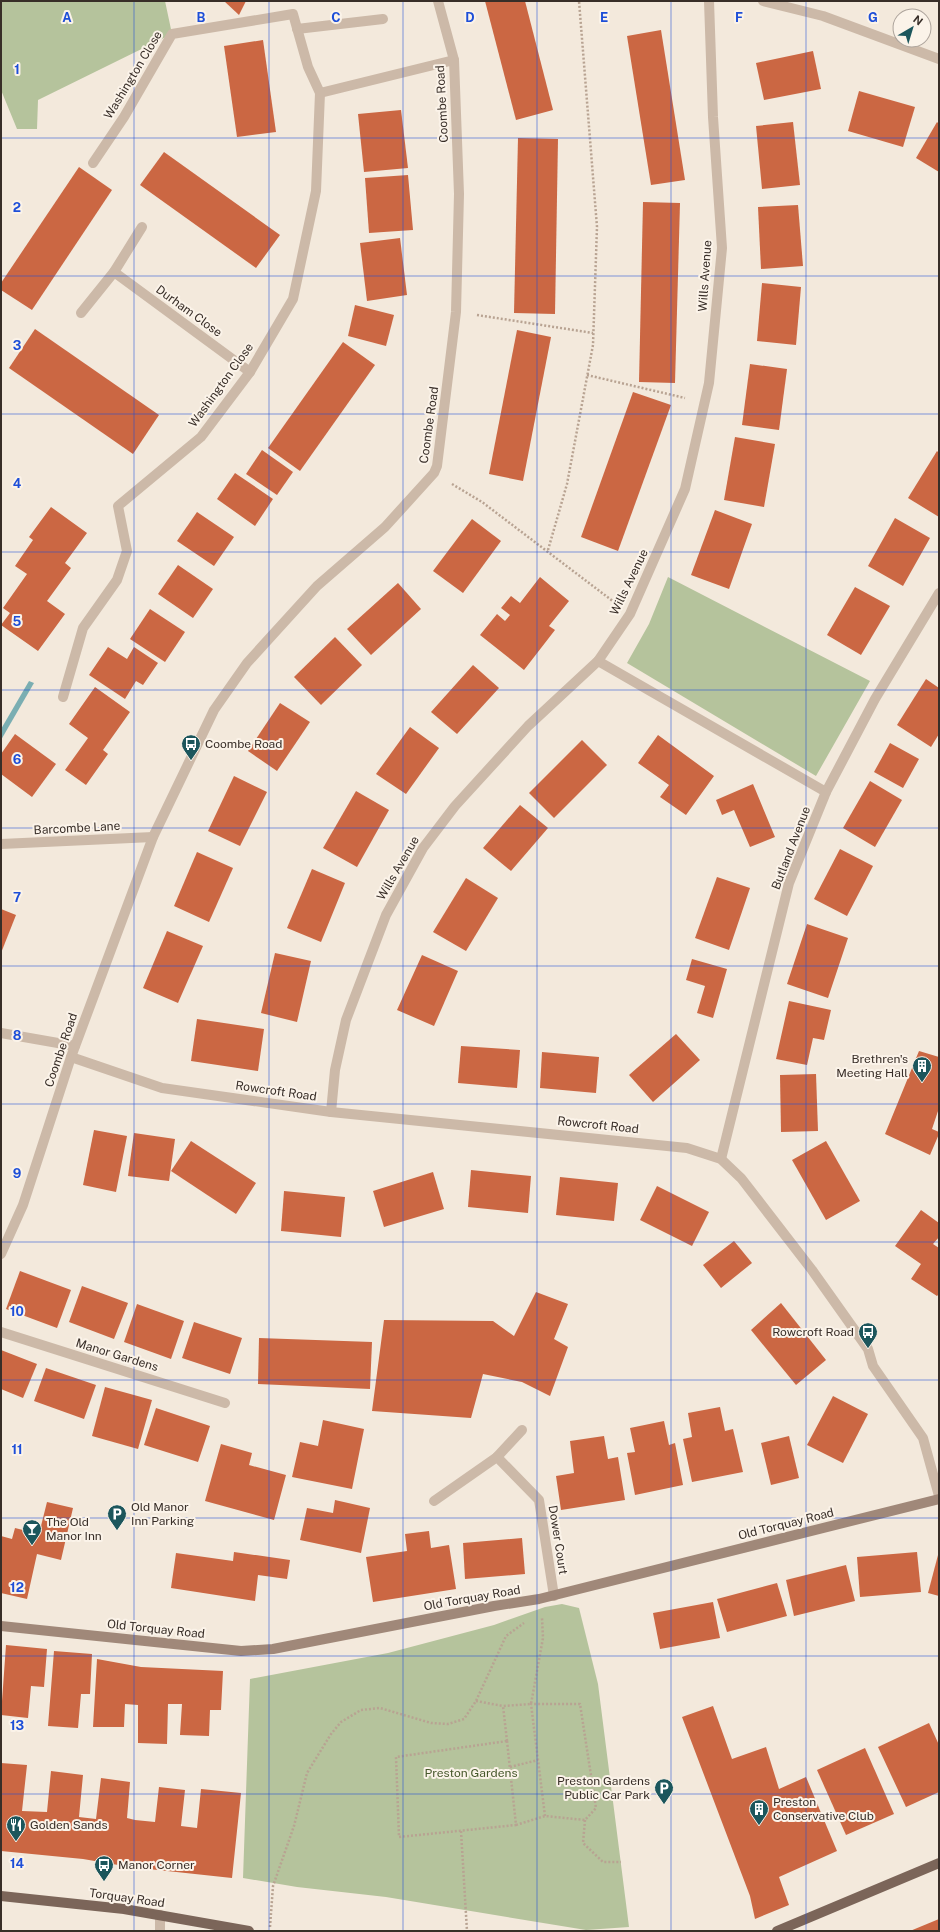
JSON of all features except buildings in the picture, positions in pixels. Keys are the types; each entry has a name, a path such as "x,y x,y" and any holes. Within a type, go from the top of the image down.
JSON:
{"main road":[{"path":"777,1931 939,1863"},
{"name":"Torquay Road","path":"1,1896 124,1909 249,1931"}],"street":[{"name":"Coombe Road","path":"1,1254 23,1205 71,1057 153,837 214,710 247,663 317,586 385,527 434,473 437,466 456,312 459,194 454,60 438,1"},
{"name":"Wills Avenue","path":"331,1112 335,1070 346,1020 386,915 423,848 455,806 528,726 598,661 630,614 685,489 709,383 722,248 713,117 709,1"},
{"path":"763,1 822,16 939,59"},
{"name":"Washington Close","path":"63,697 83,628 117,580 127,550 118,506 201,437 250,372 293,299 316,192 320,93 308,67 293,14 172,34 124,117 93,163"},
{"path":"297,29 383,19"},
{"path":"320,93 454,60"},
{"path":"81,313 114,272 142,228"},
{"name":"Durham Close","path":"114,272 250,372"},
{"name":"Butland Avenue","path":"720,1158 789,883 826,792 875,699 939,593"},
{"path":"598,661 826,792"},
{"name":"Barcombe Lane","path":"1,844 153,837"},
{"path":"1,1032 75,1046"},
{"name":"Rowcroft Road","path":"71,1057 162,1088 331,1112 688,1148 720,1158 746,1184 812,1270 868,1349 873,1366 923,1438 939,1496"},
{"name":"Manor Gardens","path":"1,1332 225,1403"},
{"path":"434,1501 497,1457 522,1430"},
{"name":"Dower Court","path":"497,1457 539,1500 554,1596"},
{"name":"Old Torquay Road","path":"1,1626 241,1651 273,1649 494,1606 541,1604 554,1596 939,1499"},
{"path":"160,1915 160,1931"}],"path":[{"path":"548,550 567,484 587,375 593,333 597,227 579,1"},
{"path":"456,312 593,333"},
{"path":"587,375 705,402"},
{"path":"434,473 482,502 548,550 630,614"},
{"path":"269,1931 273,1886 294,1826 307,1773 331,1734 341,1722 361,1710 380,1708 431,1723 448,1724 464,1719 476,1701 506,1636 541,1604"},
{"path":"541,1604 543,1638 531,1704 545,1816"},
{"path":"476,1701 503,1706 531,1704 580,1704 596,1808 585,1820 583,1843 602,1862 620,1862"},
{"path":"503,1706 516,1825"},
{"path":"507,1741 396,1757 399,1837 516,1825 545,1816 585,1820"},
{"path":"510,1767 538,1760"},
{"path":"461,1831 467,1931"}],"green space":[{"path":"1,1 165,1 172,34 38,100 37,129 17,129 1,90"},
{"path":"668,577 870,681 816,776 627,663 649,624"},
{"name":"Preston Gardens","path":"562,1604 579,1608 598,1684 629,1927 586,1930 386,1897 297,1887 243,1878 250,1679 388,1653 494,1625 545,1607"}],"water":[{"path":"29,681 34,683 1,740 1,729"}],"place":[{"name":"Coombe Road","path":"191,761"},
{"name":"Brethren's Meeting Hall","path":"922,1083"},
{"name":"Rowcroft Road","path":"868,1349"},
{"name":"Old Manor Inn Parking","path":"117,1531"},
{"name":"The Old Manor Inn","path":"32,1546"},
{"name":"Preston Gardens Public Car Park","path":"664,1805"},
{"name":"Preston Conservative Club","path":"759,1826"},
{"name":"Golden Sands","path":"16,1842"},
{"name":"Manor Corner","path":"104,1882"}]}
